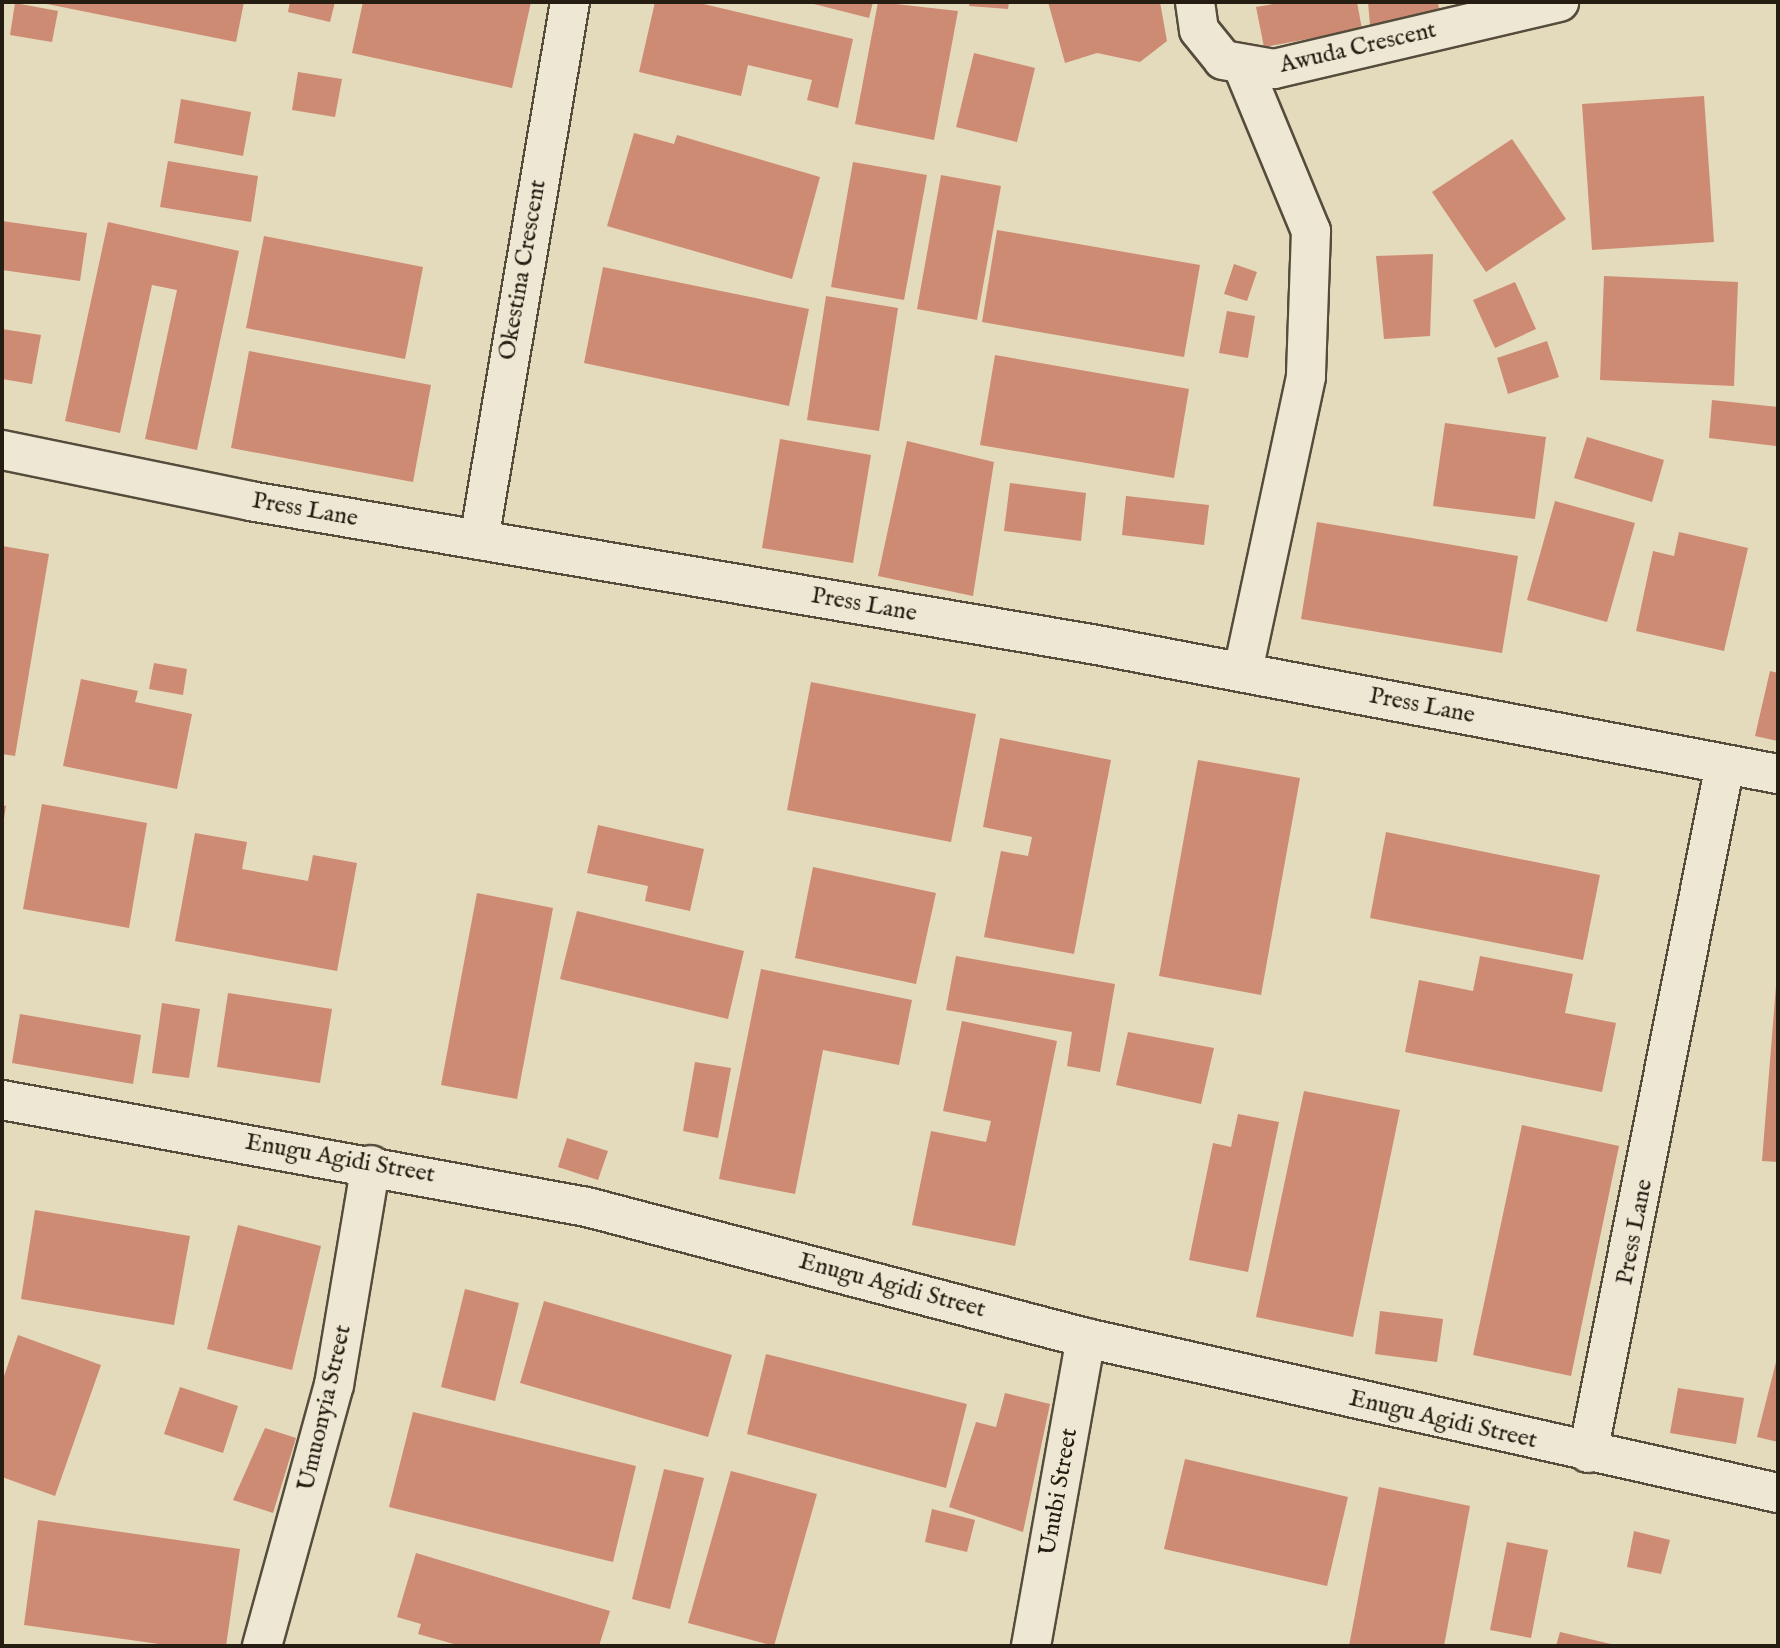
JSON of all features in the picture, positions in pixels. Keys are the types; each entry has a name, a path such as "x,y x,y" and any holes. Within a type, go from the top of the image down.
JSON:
{"street":[{"name":"Okestina Crescent","path":"479,540 570,2"},
{"path":"1195,2 1199,30 1223,60 1242,67 1311,231 1307,377 1243,672"},
{"name":"Awuda Crescent","path":"1242,67 1274,69 1559,2"},
{"name":"Press Lane","path":"2,450 479,540 1243,672 1778,774"},
{"name":"Press Lane","path":"1588,1452 1725,764"},
{"name":"Enugu Agidi Street","path":"2,1100 371,1165 676,1227 1086,1338 1778,1493"},
{"name":"Umuonyia Street","path":"262,1646 334,1385 371,1165"},
{"name":"Unubi Street","path":"1031,1646 1086,1338"}],"building":[{"path":"37,2 244,2 236,42"},
{"path":"290,2 335,2 330,22 288,12"},
{"path":"363,2 531,2 512,88 352,53"},
{"path":"655,2 695,2 853,39 838,108 807,100 812,80 748,65 741,96 639,72"},
{"path":"806,2 873,2 869,18"},
{"path":"878,2 958,11 934,140 855,124"},
{"path":"970,2 1009,2 1008,9 969,6"},
{"path":"1048,2 1160,2 1167,41 1140,62 1097,53 1065,63"},
{"path":"1284,2 1357,2 1362,29 1264,47 1256,7"},
{"path":"1368,2 1438,2 1440,16 1370,25"},
{"path":"15,3 58,11 52,42 10,35"},
{"path":"974,53 1035,68 1017,142 956,127"},
{"path":"298,72 342,79 335,117 292,110"},
{"path":"1704,96 1714,242 1592,250 1582,104"},
{"path":"181,99 251,112 243,156 174,143"},
{"path":"634,133 674,144 677,135 820,177 792,279 607,226"},
{"path":"1512,139 1566,219 1486,272 1432,192"},
{"path":"168,161 258,176 251,222 160,207"},
{"path":"853,162 927,175 904,300 831,287"},
{"path":"941,175 1001,186 977,320 917,309"},
{"path":"2,221 87,233 80,281 2,270"},
{"path":"108,222 239,251 197,450 145,439 177,290 152,285 120,433 65,421"},
{"path":"997,230 1200,265 1184,357 982,322"},
{"path":"264,236 423,267 405,359 246,328"},
{"path":"1433,254 1430,336 1384,339 1376,256"},
{"path":"1234,264 1257,272 1247,301 1224,294"},
{"path":"603,267 809,309 789,406 584,363"},
{"path":"1604,276 1738,282 1734,386 1600,380"},
{"path":"1515,282 1536,329 1495,348 1473,300"},
{"path":"826,296 898,308 879,431 807,420"},
{"path":"1227,311 1255,316 1248,358 1219,353"},
{"path":"2,329 41,335 32,384 2,379"},
{"path":"1547,341 1559,377 1508,394 1497,358"},
{"path":"249,351 431,385 413,482 231,448"},
{"path":"995,355 1189,389 1174,478 980,445"},
{"path":"1712,400 1778,407 1776,446 1709,438"},
{"path":"1445,423 1546,437 1535,519 1433,506"},
{"path":"1587,437 1664,460 1652,502 1574,478"},
{"path":"780,439 871,455 853,563 762,548"},
{"path":"907,441 994,462 973,596 878,576"},
{"path":"1010,483 1086,493 1081,541 1004,531"},
{"path":"1126,496 1209,505 1204,545 1122,535"},
{"path":"1555,501 1635,523 1607,622 1527,600"},
{"path":"1317,522 1518,556 1502,653 1301,619"},
{"path":"1679,532 1748,548 1724,651 1636,631 1653,551 1674,556"},
{"path":"2,546 49,554 15,756 2,754"},
{"path":"154,663 187,669 183,695 149,689"},
{"path":"1770,671 1778,673 1778,741 1755,736"},
{"path":"81,679 138,691 135,702 192,714 177,789 63,766"},
{"path":"811,682 976,714 951,842 787,810"},
{"path":"1000,738 1111,760 1074,954 984,937 1001,851 1028,856 1032,837 983,827"},
{"path":"1198,760 1300,778 1261,995 1159,976"},
{"path":"42,804 147,823 129,928 23,909"},
{"path":"2,805 6,806 3,825 2,825"},
{"path":"598,825 704,849 690,911 645,901 648,886 587,873"},
{"path":"1386,832 1600,875 1583,960 1370,918"},
{"path":"195,833 247,842 242,869 308,881 313,855 357,863 337,971 175,941"},
{"path":"813,867 936,893 916,984 795,958"},
{"path":"477,893 553,908 517,1099 441,1085"},
{"path":"577,911 744,951 728,1019 560,979"},
{"path":"956,956 1115,984 1100,1072 1067,1066 1072,1032 946,1010"},
{"path":"1480,956 1573,974 1565,1013 1616,1023 1602,1092 1405,1052 1419,980 1473,991"},
{"path":"1778,961 1778,1162 1762,1161"},
{"path":"761,969 912,1000 899,1065 823,1050 795,1194 719,1179"},
{"path":"228,993 332,1009 320,1083 217,1067"},
{"path":"162,1003 200,1009 189,1078 152,1073"},
{"path":"20,1014 141,1035 133,1084 12,1063"},
{"path":"962,1021 1057,1041 1015,1246 912,1225 931,1131 986,1142 991,1121 943,1111"},
{"path":"1128,1032 1214,1048 1201,1104 1116,1085"},
{"path":"695,1062 731,1068 718,1138 683,1131"},
{"path":"1304,1091 1400,1110 1353,1337 1256,1317"},
{"path":"1238,1114 1279,1122 1248,1272 1189,1260 1213,1143 1231,1147"},
{"path":"1522,1125 1619,1146 1571,1376 1473,1355"},
{"path":"567,1138 608,1151 598,1180 558,1167"},
{"path":"35,1210 190,1236 174,1325 21,1299"},
{"path":"238,1225 321,1246 292,1370 207,1349"},
{"path":"465,1289 519,1303 495,1401 441,1387"},
{"path":"544,1301 732,1355 708,1437 520,1383"},
{"path":"1380,1311 1443,1319 1437,1362 1375,1354"},
{"path":"18,1335 101,1365 55,1496 2,1477 2,1382"},
{"path":"766,1354 967,1404 946,1488 747,1434"},
{"path":"1778,1358 1778,1442 1757,1437"},
{"path":"180,1387 238,1406 223,1453 164,1434"},
{"path":"1678,1388 1744,1398 1736,1444 1670,1433"},
{"path":"1005,1393 1050,1404 1023,1532 949,1507 976,1422 996,1427"},
{"path":"413,1412 636,1466 613,1562 389,1507"},
{"path":"265,1428 296,1438 273,1513 233,1500"},
{"path":"1185,1459 1348,1497 1327,1586 1164,1549"},
{"path":"664,1469 704,1478 670,1609 632,1599"},
{"path":"731,1471 817,1494 774,1646 688,1623"},
{"path":"1379,1487 1470,1506 1444,1646 1349,1646"},
{"path":"932,1509 975,1520 967,1552 925,1542"},
{"path":"38,1520 240,1549 226,1646 173,1646 24,1625"},
{"path":"1634,1531 1670,1540 1661,1574 1627,1567"},
{"path":"1507,1542 1548,1550 1531,1638 1490,1630"},
{"path":"416,1553 610,1611 599,1646 461,1646 418,1634 421,1624 397,1617"},
{"path":"1560,1632 1615,1645 1615,1646 1556,1646"}]}
